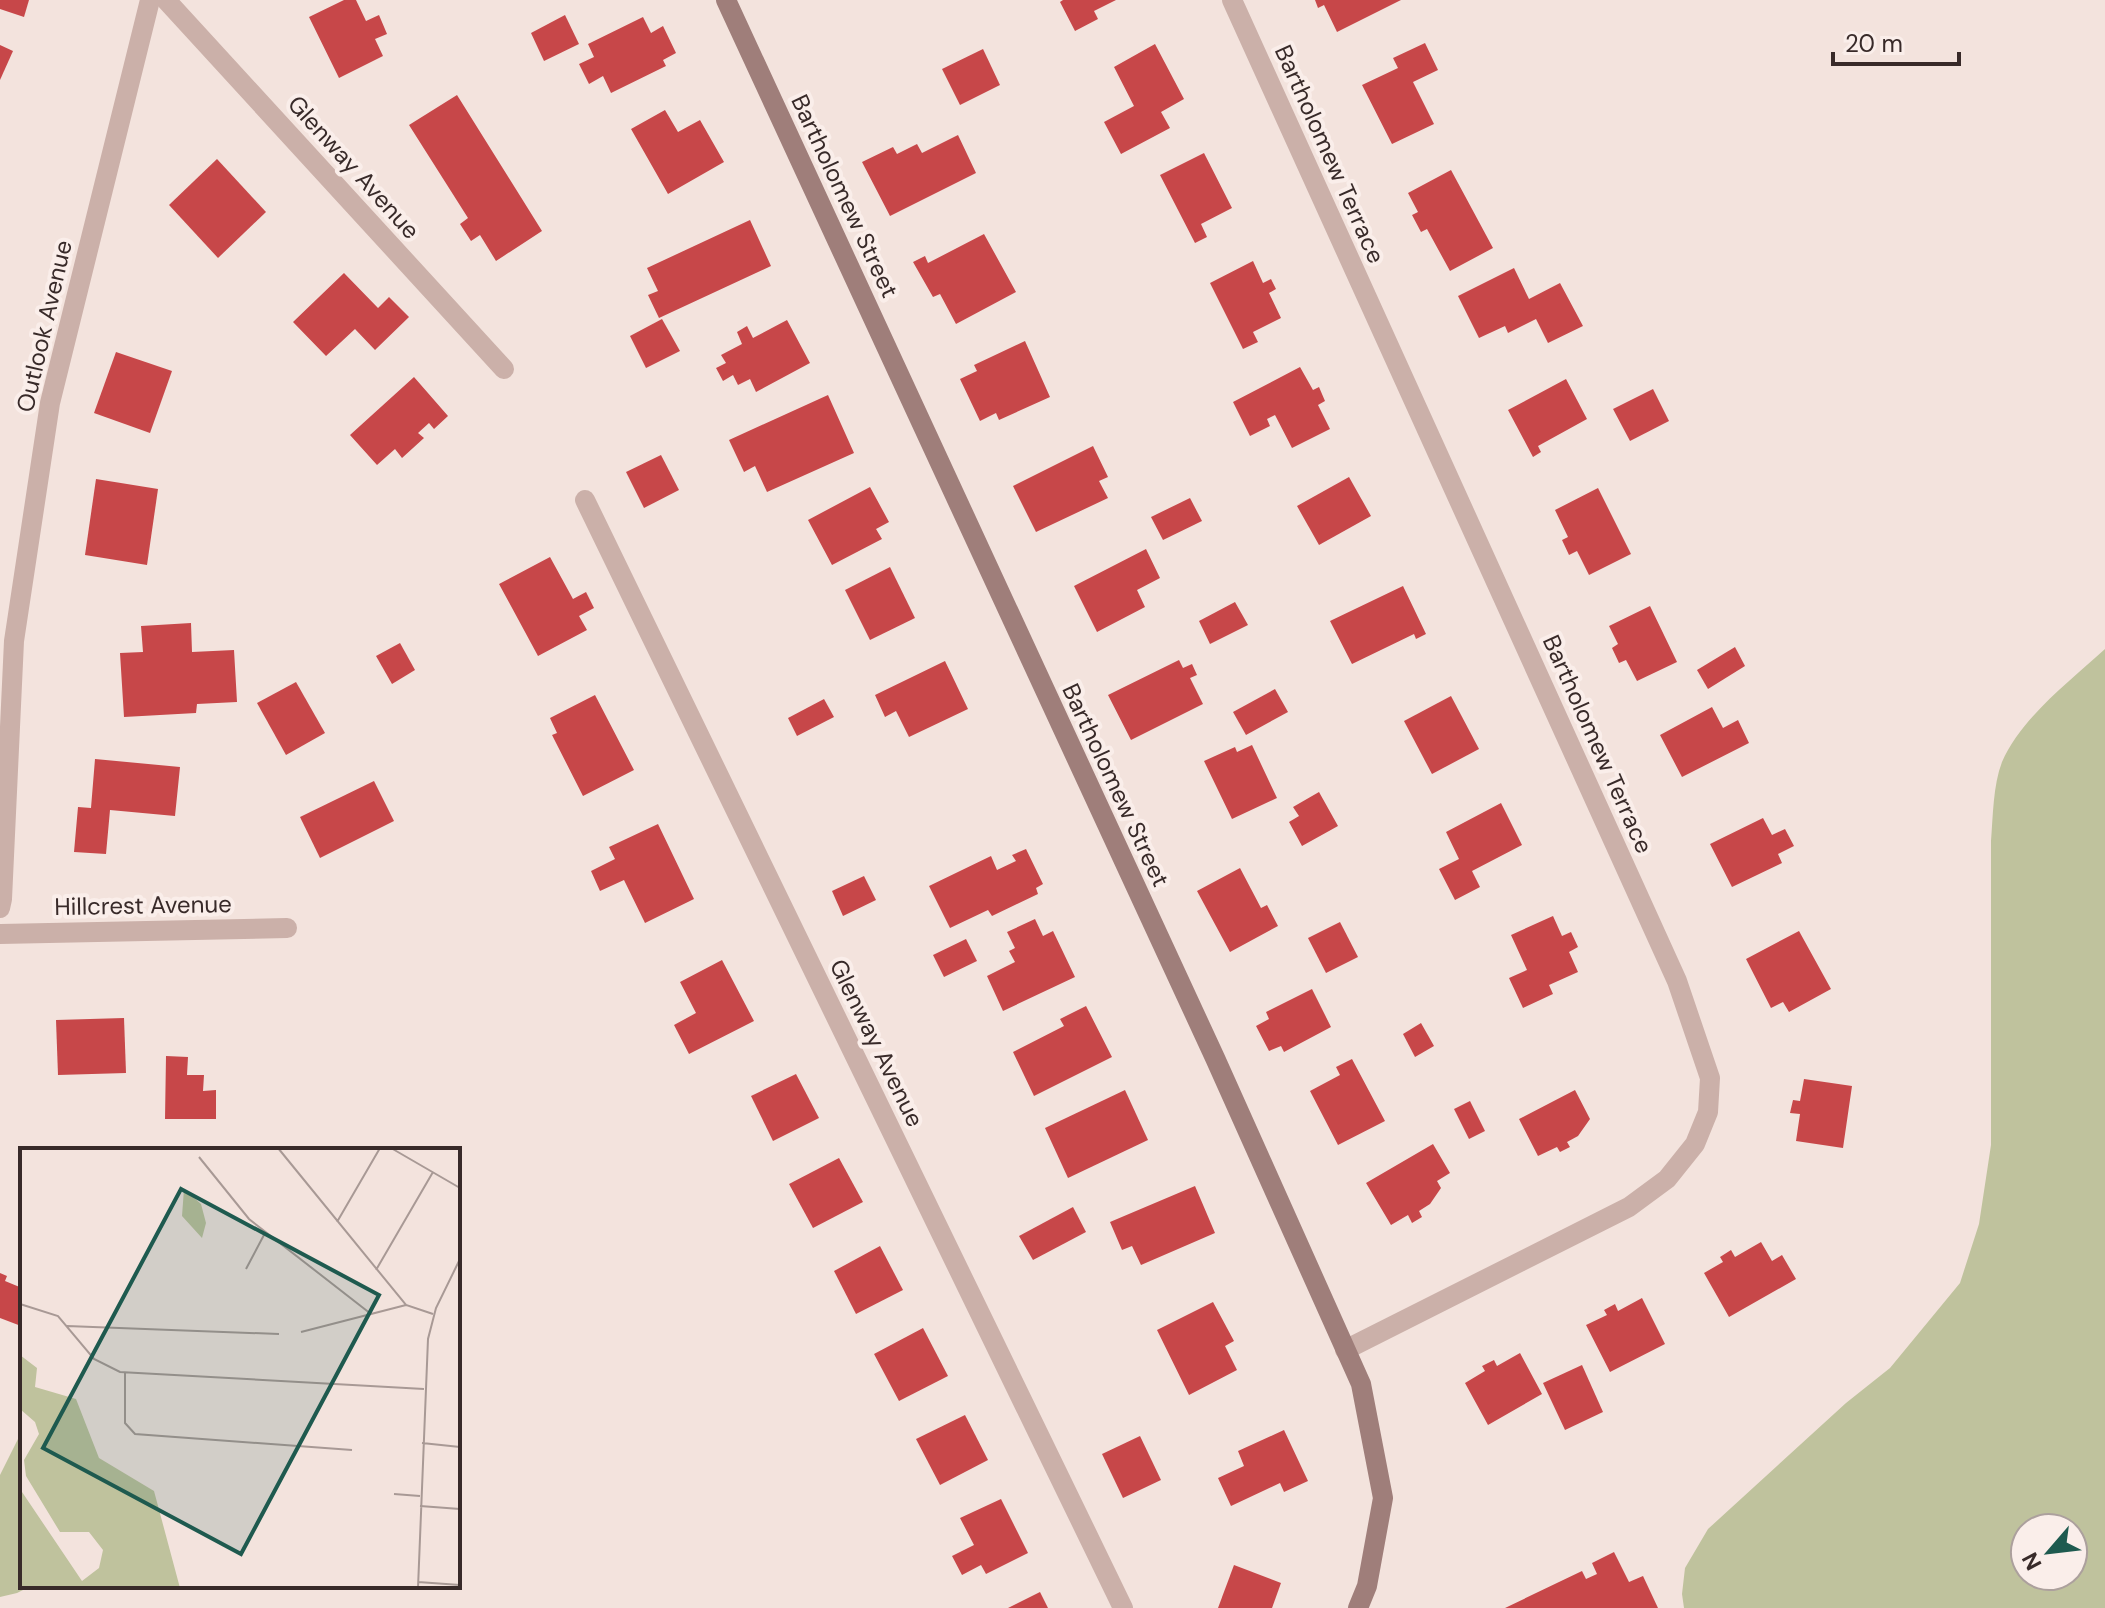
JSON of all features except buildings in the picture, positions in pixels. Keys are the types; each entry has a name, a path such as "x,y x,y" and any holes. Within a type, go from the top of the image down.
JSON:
{"main road":[{"name":"Bartholomew Street","path":"726,0 1215,1058 1361,1384 1383,1498 1367,1586 1358,1608"}],"street":[{"name":"Outlook Avenue","path":"0,908 14,641 50,403 150,0"},
{"name":"Glenway Avenue","path":"166,0 504,369"},
{"name":"Bartholomew Terrace","path":"1232,0 1677,981 1710,1078 1708,1112 1695,1144 1667,1179 1629,1207 1345,1350"},
{"name":"Glenway Avenue","path":"585,500 1123,1608"},
{"name":"Hillcrest Avenue","path":"0,934 287,928"}],"green space":[{"path":"2105,649 2105,1608 1684,1608 1685,1568 1708,1529 1846,1403 1890,1368 1960,1283 1979,1224 1991,1145 1991,841 1997,781 2010,746 2048,701"},
{"path":"20,1435 20,1588 27,1588 0,1597 0,1475"}]}
